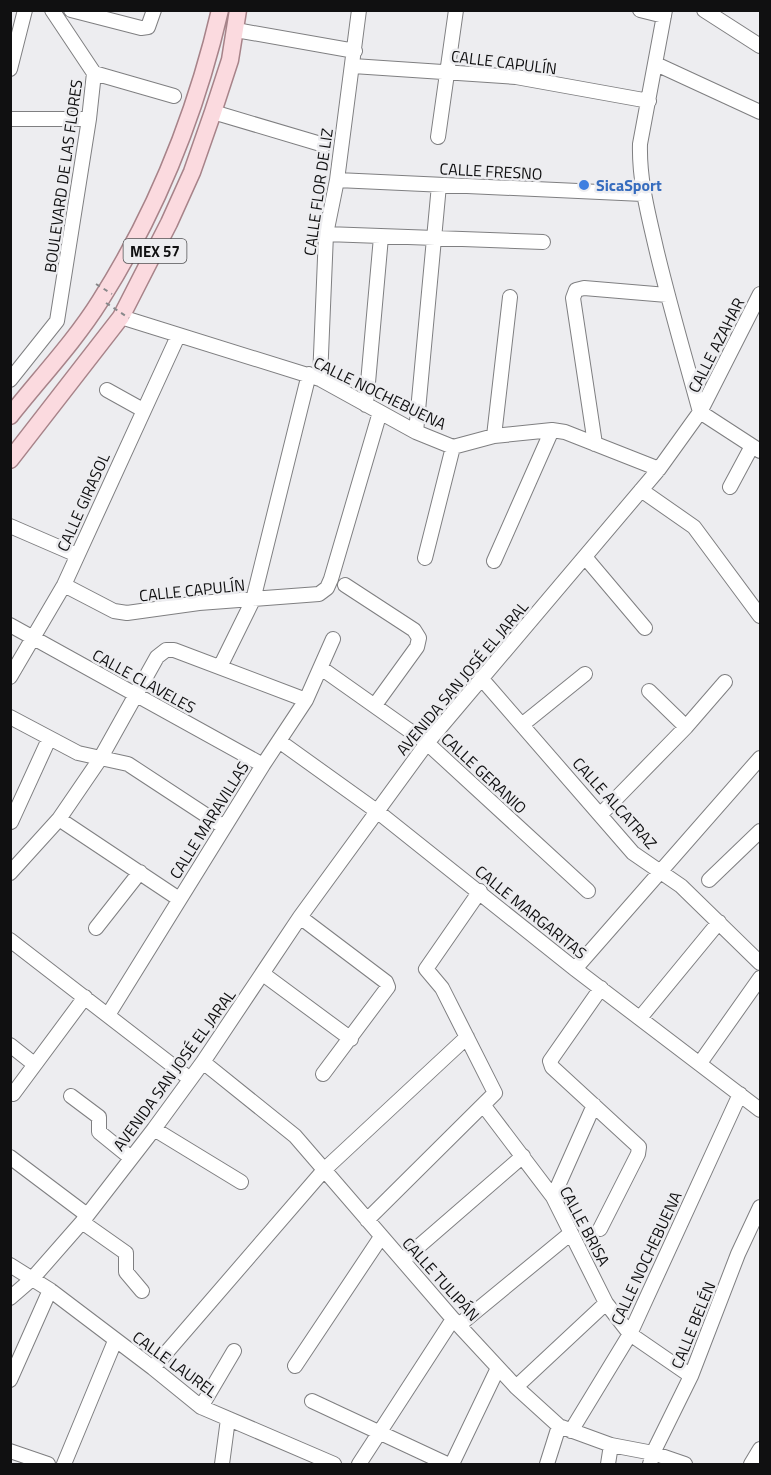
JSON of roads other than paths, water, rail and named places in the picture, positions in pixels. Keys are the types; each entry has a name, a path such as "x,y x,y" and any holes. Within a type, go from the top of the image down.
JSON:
{"main road":[{"name":"MEX 57","path":"10,416 105,293 145,225 194,102 220,10"},
{"name":"MEX 57","path":"10,460 125,318 192,172 213,111 236,30 238,10"}],"street":[{"path":"10,69 25,10"},
{"name":"BOULEVARD DE LAS FLORES","path":"52,10 93,73 89,119 57,321"},
{"path":"71,10 141,28 148,27 154,10"},
{"name":"CALLE FLOR DE LIZ","path":"220,667 253,600 314,377 326,234 337,180 359,10"},
{"path":"438,137 456,10"},
{"path":"640,10 664,14 640,144 643,194 667,295 700,411 756,448 730,488"},
{"path":"704,10 760,46"},
{"path":"236,30 355,51"},
{"path":"656,64 760,112"},
{"name":"CALLE CAPULÍN","path":"353,66 516,77 649,101"},
{"path":"93,73 174,96"},
{"path":"213,111 324,145"},
{"path":"10,119 89,119"},
{"name":"CALLE FRESNO","path":"337,180 643,194"},
{"path":"416,432 439,185"},
{"path":"326,234 434,240 543,242"},
{"path":"366,405 381,237"},
{"path":"595,444 573,298 576,290 584,288 667,295"},
{"name":"CALLE AZAHAR","path":"700,411 757,315 760,294"},
{"path":"494,436 510,297"},
{"name":"CALLE NOCHEBUENA","path":"125,318 314,377 416,432 453,447 494,436 552,430 595,444 659,470"},
{"path":"10,380 57,321 76,332"},
{"name":"CALLE GIRASOL","path":"10,677 64,585 178,336"},
{"path":"107,390 143,410"},
{"name":"AVENIDA SAN JOSÉ EL JARAL","path":"10,1298 32,1279 84,1219 154,1129 203,1062 300,917 427,743 659,470 700,411"},
{"name":"CALLE CAPULÍN","path":"64,585 114,611 127,613 200,603 319,594 327,588 380,412"},
{"path":"494,561 552,430"},
{"path":"425,558 453,447"},
{"path":"641,490 694,527 760,616"},
{"path":"10,525 77,555"},
{"path":"585,557 645,628"},
{"path":"345,585 414,630 419,638 417,646 375,705"},
{"name":"CALLE CLAVELES","path":"10,625 262,765"},
{"name":"CALLE MARAVILLAS","path":"108,1015 262,765 306,700 333,639"},
{"path":"10,873 60,819 100,759 157,657 166,650 174,650 306,700"},
{"name":"CALLE GERANIO","path":"321,668 427,743 588,891"},
{"path":"523,724 585,674"},
{"name":"CALLE ALCATRAZ","path":"482,678 601,813 633,853 681,886 760,963"},
{"path":"601,813 686,727 725,682"},
{"path":"649,691 686,727"},
{"path":"10,717 49,739 100,759 128,764 224,828"},
{"path":"11,822 49,739"},
{"name":"CALLE MARGARITAS","path":"279,741 378,812 575,969 760,1110"},
{"path":"575,969 760,758"},
{"path":"60,819 179,899"},
{"path":"709,880 760,831"},
{"path":"96,928 140,872"},
{"path":"367,1220 484,1106 495,1092 442,988 426,969 480,891"},
{"path":"300,917 386,982 388,987 323,1074"},
{"path":"640,1017 719,922"},
{"path":"10,940 190,1080"},
{"path":"263,974 351,1039"},
{"path":"700,1063 760,978"},
{"path":"600,1229 638,1154 639,1147 552,1067 550,1061 601,988"},
{"path":"13,1094 85,997"},
{"path":"153,1368 324,1170 467,1037"},
{"path":"10,1045 34,1064"},
{"name":"CALLE TULIPÁN","path":"203,1062 296,1136 381,1237 498,1368 516,1387 565,1428 651,1459 685,1464"},
{"name":"CALLE NOCHEBUENA","path":"547,1464 565,1428 630,1334 740,1094"},
{"path":"72,1096 99,1116 99,1132 131,1158"},
{"path":"553,1197 594,1105"},
{"name":"CALLE BRISA","path":"484,1106 553,1197 606,1303 630,1334 691,1376"},
{"path":"154,1129 241,1182"},
{"path":"402,1260 523,1156"},
{"path":"10,1157 126,1253 126,1272 142,1291"},
{"name":"CALLE BELÉN","path":"651,1459 691,1376 738,1254 760,1207"},
{"path":"359,1464 456,1322 571,1233"},
{"path":"295,1366 381,1237"},
{"name":"CALLE LAUREL","path":"10,1265 50,1290 201,1407 314,1461 334,1464"},
{"path":"10,1380 50,1290"},
{"path":"516,1387 606,1303"},
{"path":"64,1464 115,1341"},
{"path":"201,1407 234,1351"},
{"path":"452,1464 498,1368"},
{"path":"312,1401 447,1464"},
{"path":"222,1464 228,1419"},
{"path":"608,1464 611,1445"},
{"path":"751,1464 760,1449"},
{"path":"10,1451 48,1464"}],"place":[{"name":"SicaSport","path":"584,185"}]}
